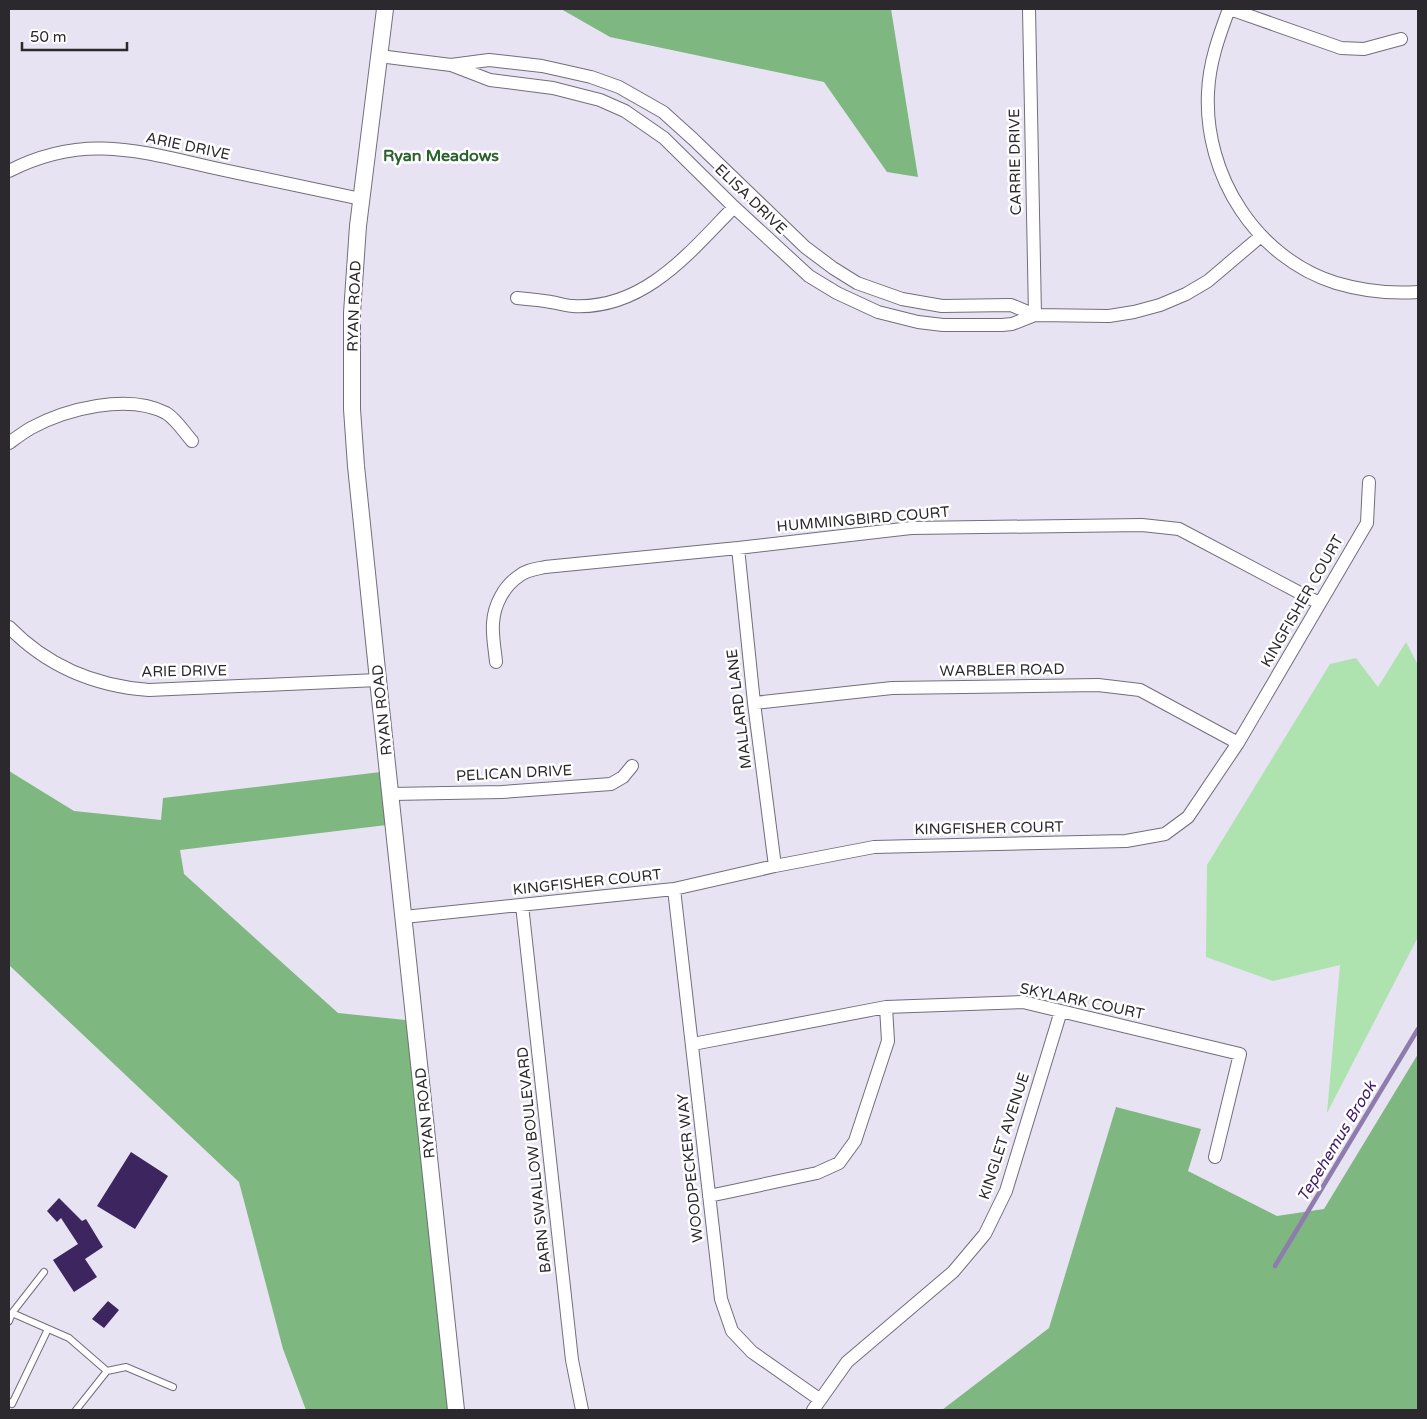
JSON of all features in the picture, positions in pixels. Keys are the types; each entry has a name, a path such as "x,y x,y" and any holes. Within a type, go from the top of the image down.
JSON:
{"street":[{"name":"RYAN ROAD","path":"385,9 361,199 352,313 352,409 378,680 456,1410"},
{"name":"CARRIE DRIVE","path":"1029,9 1035,315"},
{"path":"1402,39 1364,49 1341,48 1230,9 1212,61 1208,90 1208,123 1214,155 1225,183 1242,213 1261,236 1284,256 1300,267 1334,282 1377,292 1418,292"},
{"name":"ELISA DRIVE","path":"380,56 451,65 490,80 565,90 600,100 625,111 656,132 809,276 837,294 859,305 898,318 943,325 1012,324 1035,315"},
{"name":"ELISA DRIVE","path":"451,65 489,60 570,71 619,87 667,116 694,139 805,247 821,260 857,282 902,300 942,306 1011,306 1035,315 1109,316 1134,312 1160,305 1186,294 1208,281 1261,236"},
{"path":"565,90 570,71"},
{"path":"656,132 667,116"},
{"name":"ARIE DRIVE","path":"9,171 38,158 71,150 116,148 361,199"},
{"path":"517,298 566,306 587,306 617,300 636,293 656,282 683,260 734,207"},
{"path":"809,276 821,260"},
{"path":"898,318 902,300"},
{"path":"9,443 31,428 57,417 76,410 112,405 138,405 168,414 192,441"},
{"name":"KINGFISHER COURT","path":"404,917 674,889 775,866 874,847 1126,841 1165,834 1188,817 1238,743 1367,523 1369,482"},
{"name":"HUMMINGBIRD COURT","path":"496,662 492,624 495,607 505,589 519,575 527,572 545,567 738,548 911,528 1142,524 1179,529 1319,604"},
{"name":"MALLARD LANE","path":"738,548 754,703 775,866"},
{"name":"ARIE DRIVE","path":"9,627 35,650 54,663 95,681 131,688 150,690 378,680"},
{"name":"WARBLER ROAD","path":"754,703 892,688 1098,685 1140,690 1238,743"},
{"name":"PELICAN DRIVE","path":"391,794 502,792 611,784 623,777 632,766"},
{"name":"WOODPECKER WAY","path":"674,889 721,1299 732,1331 752,1352 816,1405"},
{"name":"BARN SWALLOW BOULEVARD","path":"522,905 572,1360 581,1410"},
{"name":"SKYLARK COURT","path":"693,1044 886,1007 1023,1002 1240,1054 1215,1157"},
{"path":"709,1196 817,1173 839,1163 856,1141 888,1042 886,1007"},
{"name":"KINGLET AVENUE","path":"816,1405 847,1362 953,1272 985,1234 1006,1192 1061,1011"}],"lane":[{"path":"9,1321 12,1313 44,1272"},
{"path":"12,1313 69,1338 107,1371"},
{"path":"9,1402 12,1404 48,1329"},
{"path":"76,1410 107,1371 126,1367 173,1387"}],"green space":[{"path":"561,9 891,9 918,177 887,172 824,82 610,37"},
{"path":"1406,642 1418,665 1418,937 1327,1113 1340,965 1273,981 1206,957 1207,865 1330,664 1356,658 1378,687"},
{"path":"9,771 74,811 161,820 163,798 389,771 395,824 180,850 184,874 338,1013 415,1021 456,1410 306,1410 283,1349 239,1182 9,965"},
{"path":"1418,1054 1418,1410 942,1410 1049,1328 1116,1107 1201,1129 1188,1171 1277,1216 1324,1209"}],"building":[{"path":"131,1152 168,1176 135,1229 97,1206"},
{"path":"59,1198 82,1221 86,1219 103,1247 85,1259 97,1277 74,1292 53,1260 78,1244 61,1218 57,1222 47,1211"},
{"path":"108,1301 119,1310 104,1328 92,1319"}],"waterway":[{"name":"Tepehemus Brook","path":"1275,1266 1418,1029"}],"district":[{"name":"Ryan Meadows","path":"441,155"}]}
